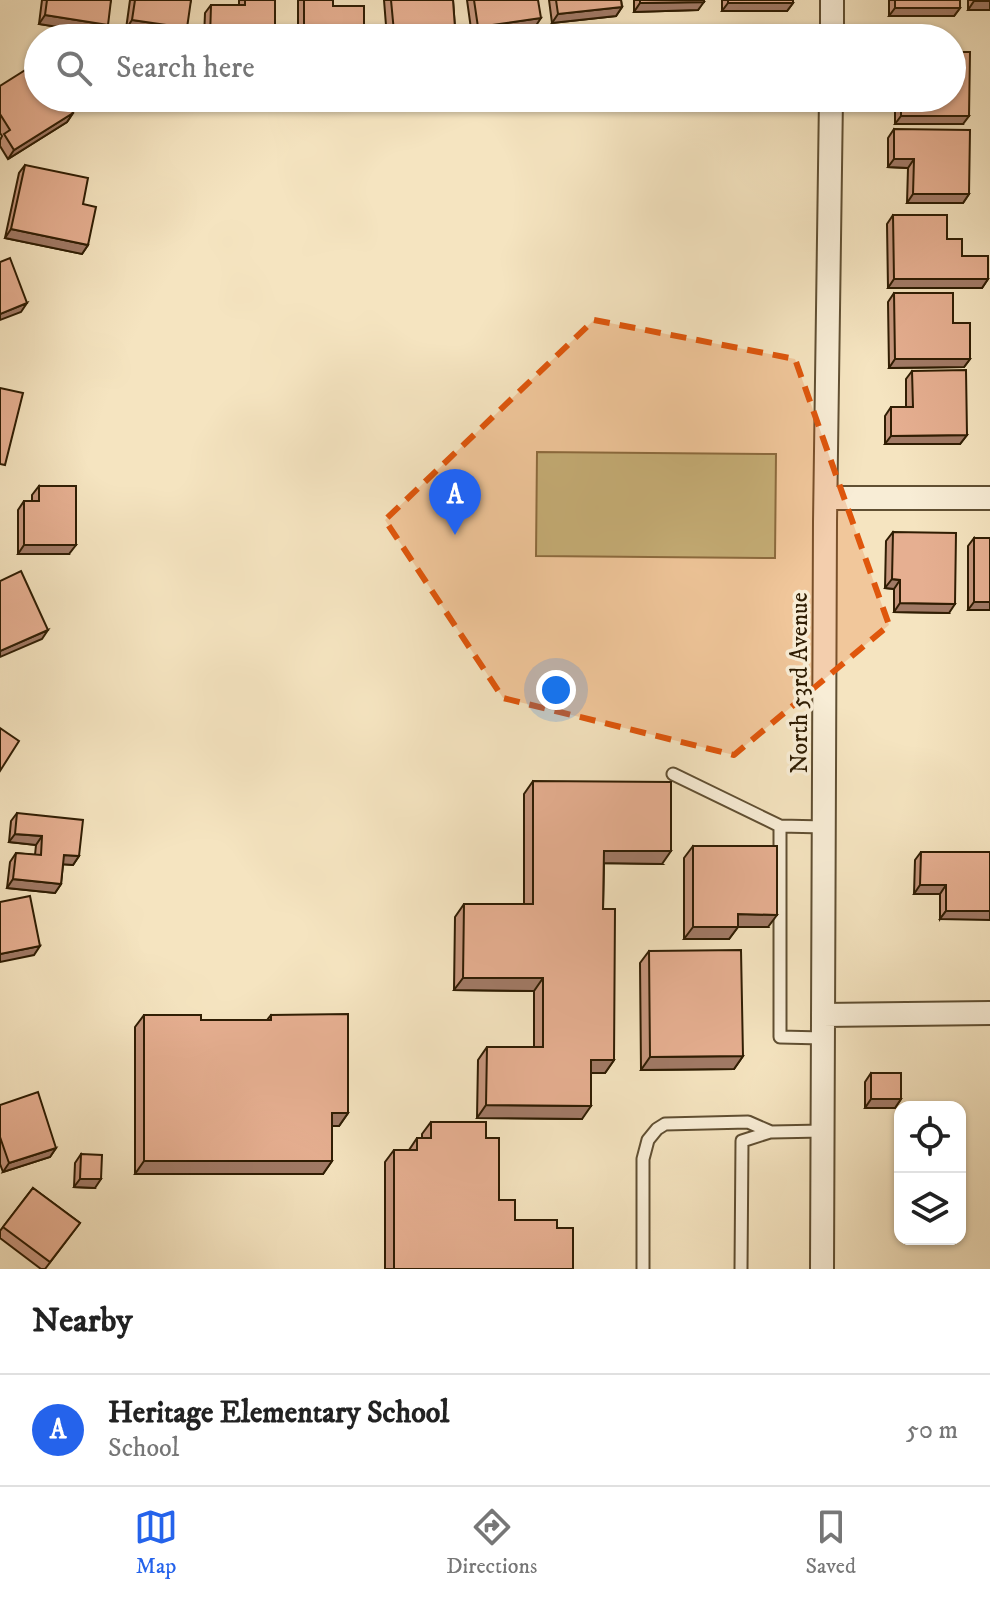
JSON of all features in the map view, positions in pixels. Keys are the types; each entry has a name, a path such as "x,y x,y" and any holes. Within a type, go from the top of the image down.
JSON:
{"street":[{"path":"832,0 832,24"},
{"name":"North 53rd Avenue","path":"822,1269 831,112"},
{"path":"826,498 990,498"},
{"path":"823,1026 990,1013"}],"lane":[{"path":"673,774 780,826 825,828"},
{"path":"780,826 780,1037 823,1026"},
{"path":"643,1269 643,1159 648,1140 657,1129 665,1124 748,1122 771,1132"},
{"path":"741,1269 742,1141 771,1132 823,1131"}],"highlighted area":[{"path":"594,320 795,359 889,625 734,755 503,698 385,520"}],"green space":[{"path":"537,452 776,454 775,558 536,556"}],"building":[{"path":"47,0 111,0 108,24 45,15"},
{"path":"135,0 191,0 188,24 132,20"},
{"path":"245,0 275,0 275,24 210,24 211,5 245,5"},
{"path":"304,0 333,0 333,6 364,6 364,24 304,24"},
{"path":"391,0 453,0 455,24 393,24"},
{"path":"474,0 538,0 541,18 478,24"},
{"path":"556,0 621,0 622,7 558,14"},
{"path":"640,0 704,0 704,2 640,3"},
{"path":"728,0 793,0 793,3 728,3"},
{"path":"895,0 960,0 960,8 895,8"},
{"path":"966,52 970,52 969,116 901,116 901,112 966,112"},
{"path":"24,71 24,112 73,113 14,150 4,134 10,130 0,114 0,86"},
{"path":"894,129 970,130 969,194 913,194 914,159 894,159"},
{"path":"25,165 88,178 83,204 96,207 88,245 11,229"},
{"path":"893,215 947,215 947,239 962,239 962,256 988,256 988,279 894,279"},
{"path":"10,258 27,303 0,314 0,262"},
{"path":"894,293 953,293 953,323 970,323 970,359 895,359"},
{"path":"966,370 967,435 891,436 891,407 913,407 912,371"},
{"path":"0,388 23,393 5,465 0,464"},
{"path":"39,486 76,486 76,545 24,545 24,501 39,501"},
{"path":"893,532 956,533 955,604 900,603 900,580 892,579"},
{"path":"974,538 990,538 990,602 974,602"},
{"path":"21,571 48,630 0,651 0,581"},
{"path":"0,728 19,741 0,771"},
{"path":"533,781 671,782 671,851 604,851 603,909 615,909 614,1060 591,1060 591,1106 486,1105 487,1047 543,1047 543,978 463,978 464,904 533,904"},
{"path":"17,813 83,820 79,856 64,855 61,884 13,879 16,853 41,855 42,836 15,834"},
{"path":"693,846 777,846 777,915 738,914 738,927 693,927"},
{"path":"921,852 990,852 990,911 946,911 946,885 920,885"},
{"path":"30,896 40,946 0,954 0,902"},
{"path":"741,950 743,1056 650,1057 649,951"},
{"path":"348,1014 348,1113 332,1113 332,1161 144,1161 144,1015 201,1015 201,1020 271,1020 271,1015"},
{"path":"871,1073 901,1073 901,1099 871,1099"},
{"path":"38,1092 56,1148 9,1163 0,1137 0,1105"},
{"path":"431,1122 486,1122 486,1138 499,1138 499,1200 515,1200 515,1220 557,1220 557,1228 573,1228 573,1269 394,1269 394,1150 417,1150 417,1138 431,1138"},
{"path":"81,1154 102,1155 101,1179 80,1179"},
{"path":"33,1188 80,1223 50,1262 3,1227"}],"place":[{"name":"Heritage Elementary School","path":"455,535"}]}
